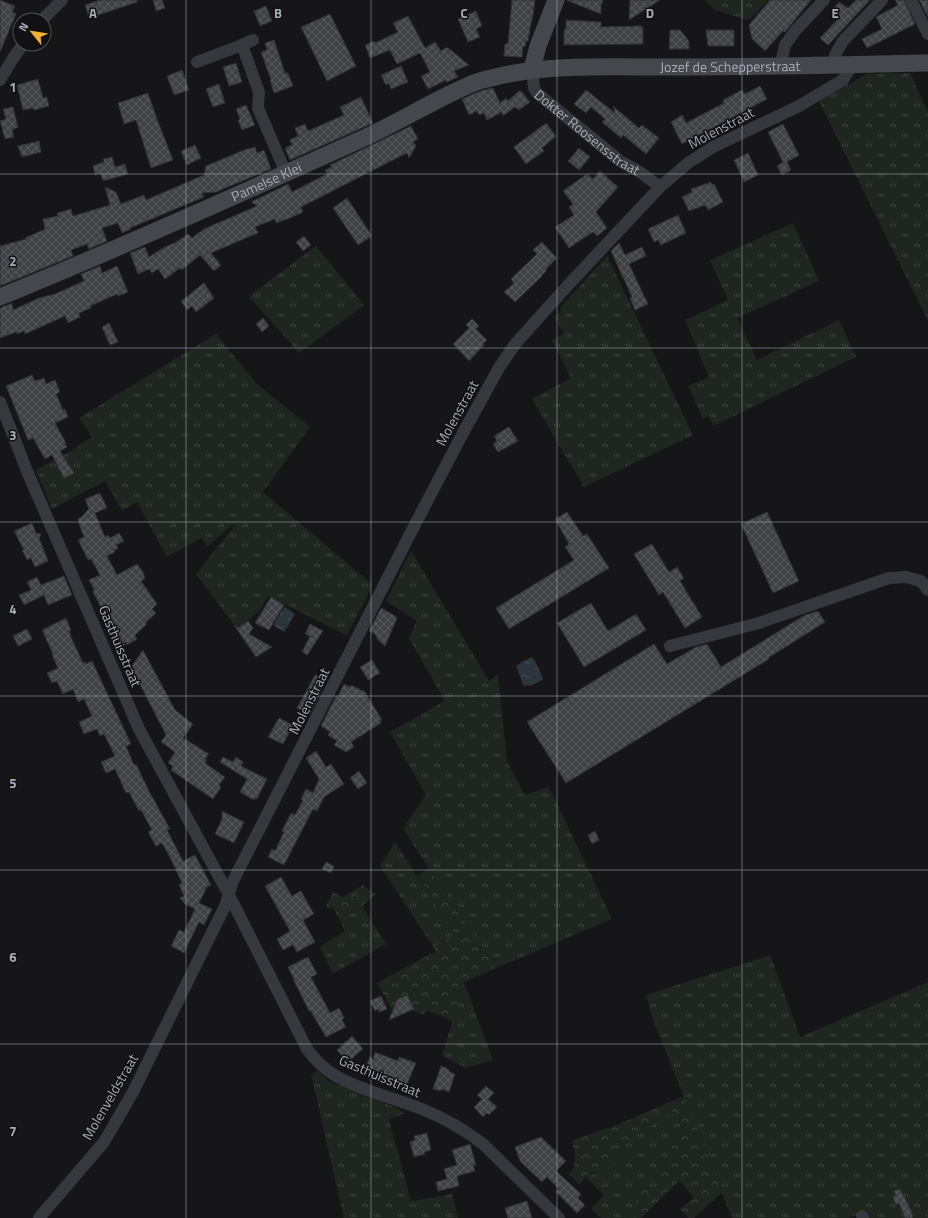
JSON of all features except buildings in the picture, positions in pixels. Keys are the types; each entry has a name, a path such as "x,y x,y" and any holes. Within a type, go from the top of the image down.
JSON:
{"main road":[{"name":"Dokter Roosensstraat","path":"532,69 538,46 556,0"},
{"name":"Jozef de Schepperstraat","path":"532,69 780,67 835,64 928,63"},
{"name":"Pamelse Klei","path":"0,297 154,232 385,129 439,99 481,80 532,69"}],"street":[{"path":"50,12 62,0"},
{"path":"780,67 784,45 824,0"},
{"path":"835,64 835,55 843,41 882,0"},
{"path":"911,0 928,34"},
{"path":"197,62 253,40"},
{"path":"242,45 260,92 258,108 286,173"},
{"path":"0,80 18,52"},
{"name":"Molenstraat","path":"228,895 233,881 409,536 500,366 516,343 660,187 688,163 713,147 799,106 844,80 852,65"},
{"name":"Dokter Roosensstraat","path":"532,69 534,88 537,93 620,161 640,172 660,187"},
{"name":"Gasthuisstraat","path":"0,402 27,471 139,729 228,895 307,1049 322,1066 336,1076 448,1120 467,1132 483,1144 559,1218"},
{"path":"670,646 759,623 889,578 906,577 921,581 928,590"},
{"name":"Molenveldstraat","path":"38,1218 104,1142 134,1092 225,906 228,895"}],"green space":[{"path":"705,0 768,0 749,20 715,10"},
{"path":"910,73 928,112 928,321 819,101 867,74"},
{"path":"793,223 819,281 737,318 757,360 839,320 856,357 713,426 709,416 703,419 688,386 709,377 685,320 728,300 710,260"},
{"path":"316,246 364,305 299,353 249,296"},
{"path":"607,256 693,435 584,487 532,399 571,378 552,340 564,333 554,317 562,311 560,308"},
{"path":"216,334 257,384 310,427 263,492 373,585 347,635 268,596 259,611 237,629 196,574 236,524 231,526 208,546 201,538 167,557 137,502 122,510 105,481 52,509 36,470 69,452 92,437 79,418"},
{"path":"411,551 489,681 498,675 507,761 525,795 549,787 612,919 496,968 403,829 426,795 390,732 445,701 409,638 417,621 386,601"},
{"path":"395,842 455,934 434,948 380,866"},
{"path":"429,868 496,968 464,982 453,1021 426,1010 424,1015 413,1011 407,1001 392,1010 377,983 436,951 434,948 455,934 418,876"},
{"path":"363,885 376,894 362,906 339,918 333,907 328,909 326,906 333,892 343,897"},
{"path":"362,906 386,944 333,974 320,947 345,931 339,918"},
{"path":"770,955 800,1037 928,982 928,1218 865,1218 863,1213 848,1218 732,1218 653,1019 646,995"},
{"path":"464,982 493,1060 466,1068 442,1056"},
{"path":"318,1071 330,1082 394,1107 405,1113 389,1120 411,1201 452,1194 458,1218 344,1218 311,1074"},
{"path":"684,1096 722,1192 694,1218 688,1218 680,1209 694,1197 679,1181 641,1218 628,1218 641,1205 634,1199 632,1192 639,1185 643,1185 652,1193 657,1190 659,1177 666,1167 671,1144 685,1133 673,1112 621,1144 623,1152 619,1162 586,1176 580,1185 569,1174 574,1168 575,1156 573,1140 614,1126"},
{"path":"673,1112 685,1133 668,1155 666,1167 659,1177 657,1190 652,1193 643,1185 634,1199 641,1205 628,1218 601,1218 591,1209 604,1195 585,1177 596,1173 626,1140"}],"water":[{"path":"285,607 295,614 284,632 273,625"},
{"path":"531,657 534,659 543,678 530,686 527,685 524,687 516,666"}]}
